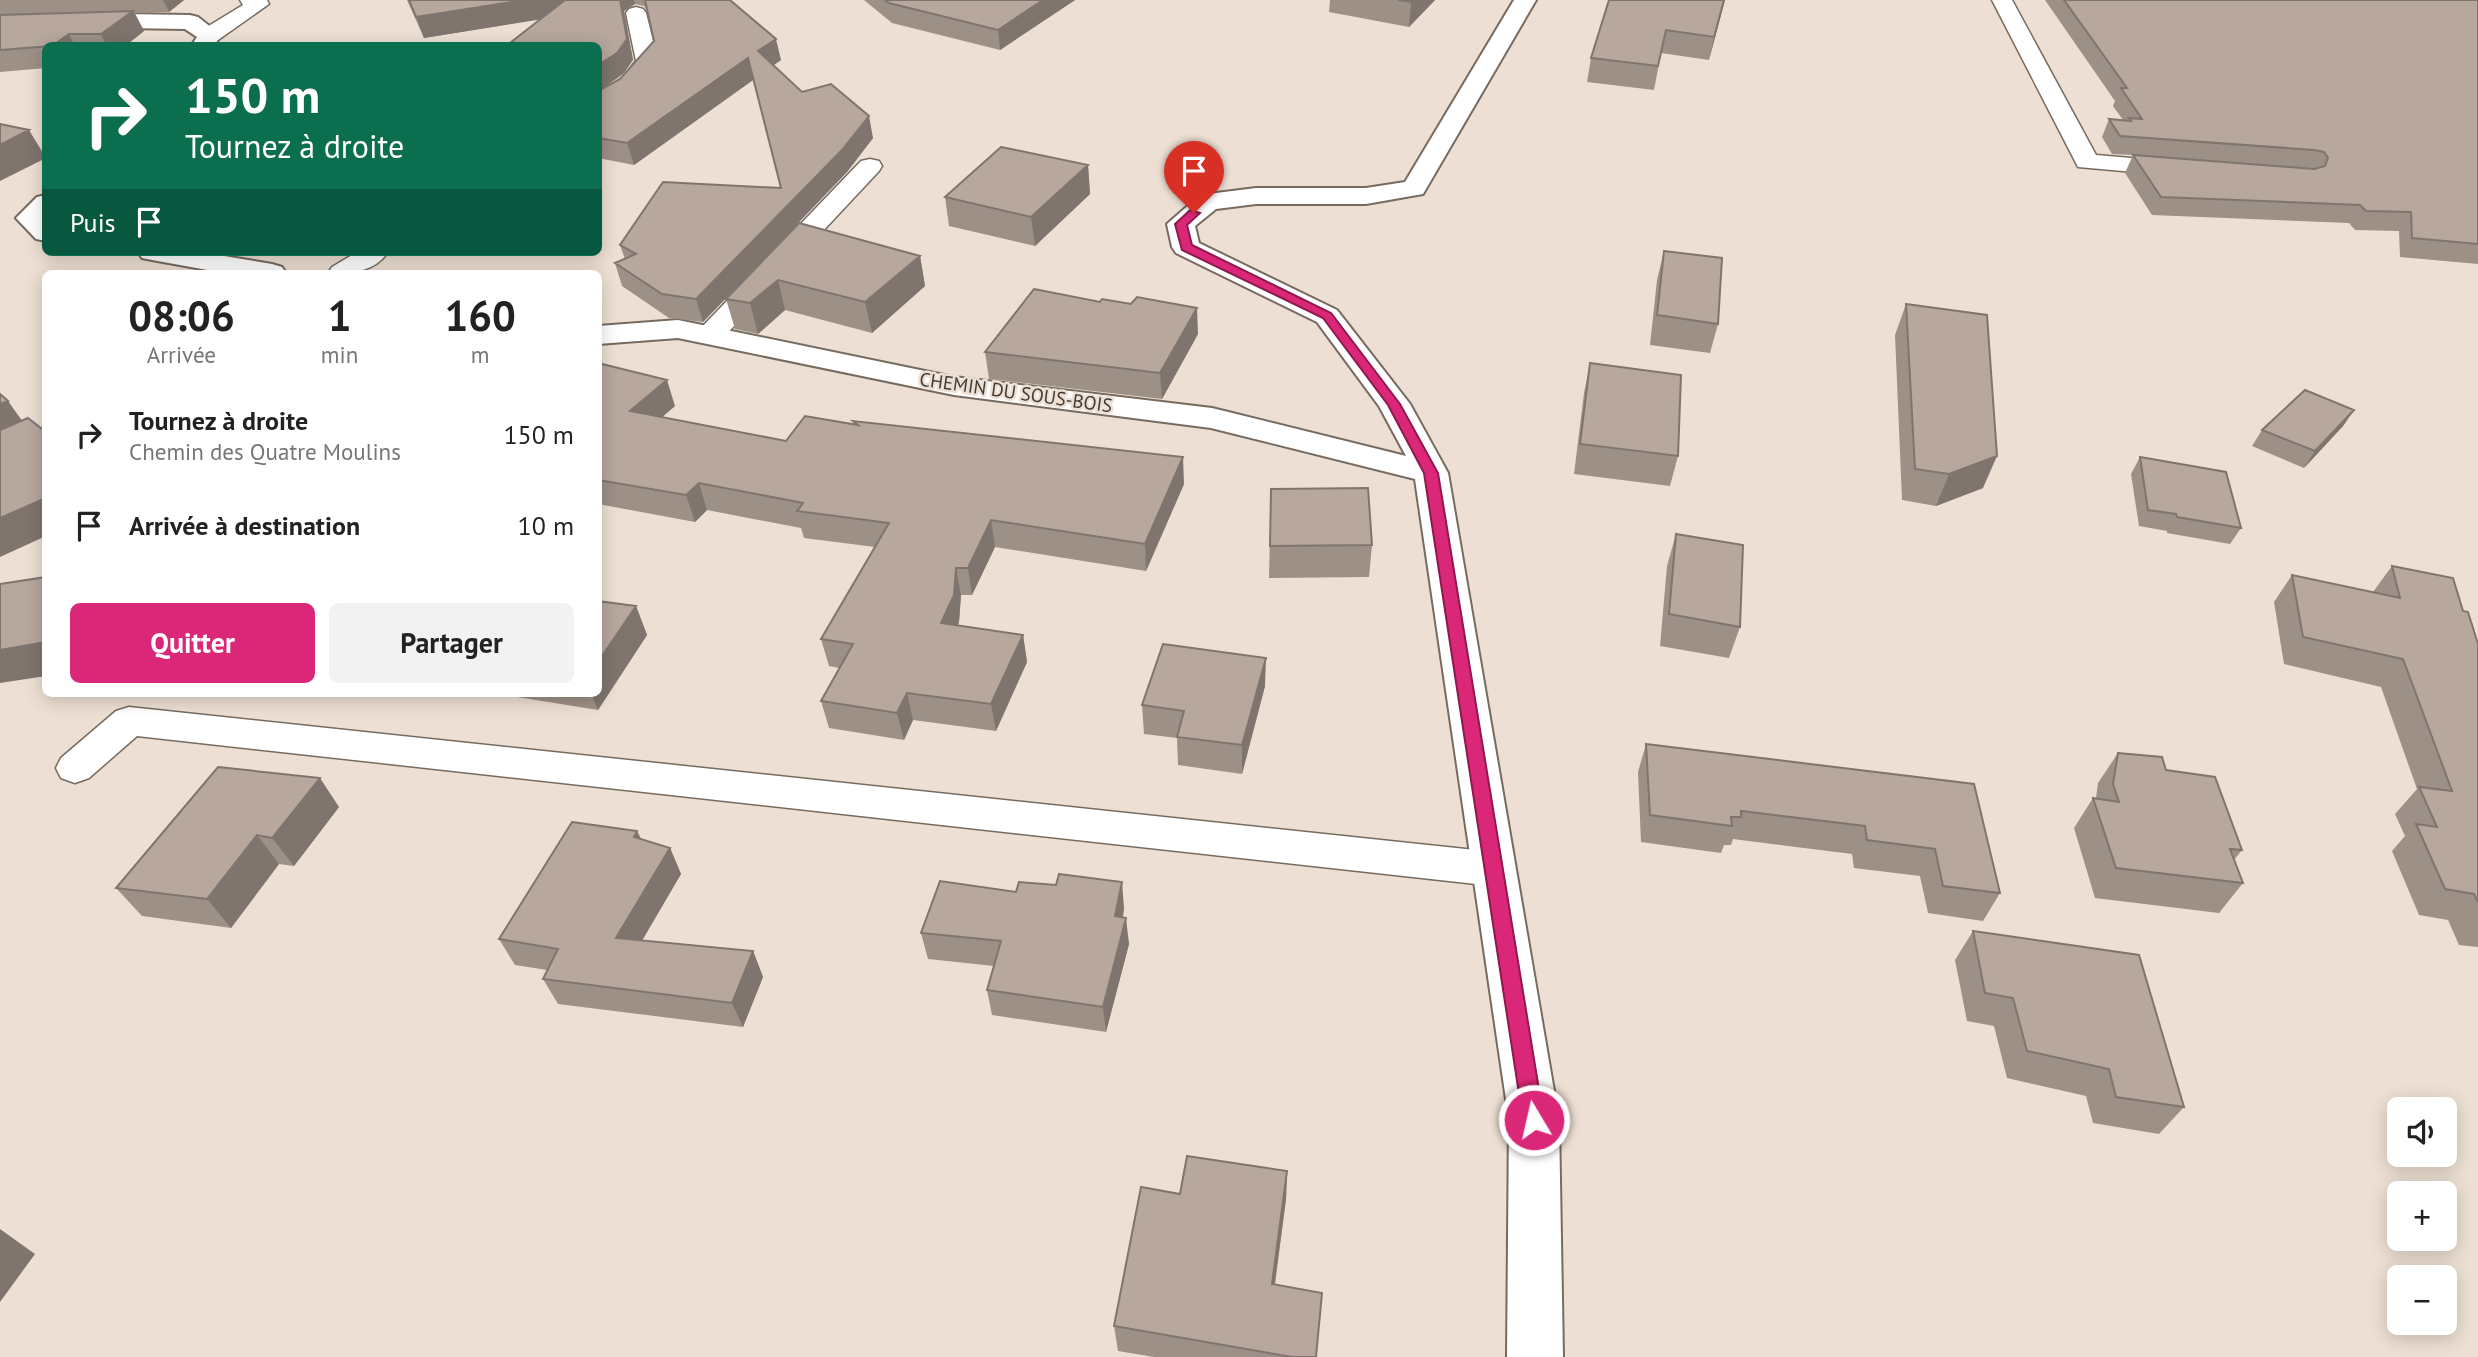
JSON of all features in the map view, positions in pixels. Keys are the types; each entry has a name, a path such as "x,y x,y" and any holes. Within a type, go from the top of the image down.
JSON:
{"street":[{"path":"1525,0 1414,188 1366,196 1256,196 1208,202 1181,224 1186,247 1327,316 1394,404 1431,473 1534,1120 1535,1357"},
{"path":"0,26 124,21 190,22 206,40"},
{"path":"42,207 30,218 42,229"},
{"path":"175,256 255,270"},
{"name":"CHEMIN DU SOUS-BOIS","path":"602,335 678,329 954,386 1212,418 1431,473"}],"lane":[{"path":"2002,0 2087,162 2195,170"},
{"path":"206,40 257,1"},
{"path":"602,103 633,81 647,61 636,13"},
{"path":"710,335 870,166"},
{"path":"347,270 368,256"},
{"path":"75,768 129,722 1494,869"}],"building":[{"path":"409,0 525,0 416,17"},
{"path":"565,0 620,0 627,39 617,53 602,62 602,42 511,42"},
{"path":"645,0 730,0 776,39 758,51 802,92 831,84 869,116 842,150 696,299 662,294 615,263 636,254 620,245 663,182 781,188 748,58 627,143 602,139 602,89 620,79 654,41"},
{"path":"885,0 1043,0 998,30"},
{"path":"1609,0 1724,0 1714,37 1666,30 1658,66 1591,58"},
{"path":"2064,0 2478,0 2478,244 2412,238 2411,212 2366,211 2360,205 2161,197 2133,155 2314,169 2325,166 2328,158 2324,152 2314,150 2120,136 2109,119 2142,119 2121,88 2127,88"},
{"path":"133,11 101,34 69,34 58,42 42,42 42,47 0,50 0,15"},
{"path":"0,124 29,130 0,145"},
{"path":"1001,147 1088,165 1031,217 945,197"},
{"path":"799,223 920,256 865,302 778,280 750,303 726,299"},
{"path":"1664,251 1722,258 1718,324 1657,315"},
{"path":"1034,289 1100,302 1102,299 1131,304 1137,297 1197,308 1160,373 985,352"},
{"path":"1906,304 1987,315 1997,456 1949,474 1915,469"},
{"path":"1590,363 1681,375 1678,456 1580,444"},
{"path":"602,364 667,380 630,411 786,441 805,416 858,425 853,421 1183,457 1145,544 991,520 968,568 956,568 954,595 941,623 1023,635 991,704 907,693 897,713 821,701 853,644 821,639 889,523 797,511 803,503 699,483 686,495 602,481"},
{"path":"2305,390 2354,410 2315,451 2262,430"},
{"path":"0,394 8,401 0,404"},
{"path":"28,418 42,429 42,500 0,518 0,430"},
{"path":"2140,457 2226,472 2241,528 2148,510"},
{"path":"1368,488 1372,545 1270,546 1271,489"},
{"path":"1676,534 1743,545 1740,627 1669,614"},
{"path":"2392,566 2453,578 2463,611 2468,612 2478,644 2478,902 2474,894 2445,889 2416,824 2437,827 2419,787 2452,791 2403,659 2303,637 2292,575 2400,598"},
{"path":"42,578 42,643 0,650 0,584"},
{"path":"602,602 636,606 602,656"},
{"path":"1163,644 1266,658 1242,745 1177,737 1184,711 1142,705"},
{"path":"1646,744 1974,784 2000,893 1943,886 1935,849 1867,840 1865,826 1741,811 1741,817 1731,817 1732,826 1650,815"},
{"path":"2118,753 2162,757 2166,770 2215,777 2242,850 2230,849 2243,883 2116,868 2093,798 2119,802 2113,784"},
{"path":"218,767 320,778 272,838 257,835 207,899 116,888"},
{"path":"572,822 637,831 634,837 670,848 616,938 753,951 732,1003 543,979 558,949 499,939"},
{"path":"1059,874 1122,882 1115,916 1126,918 1103,1007 987,990 1001,941 921,933 940,881 1016,892 1019,882 1056,885"},
{"path":"1973,931 2139,955 2184,1107 2116,1097 2109,1069 2027,1051 2013,998 1985,993"},
{"path":"1187,1156 1287,1171 1272,1284 1322,1293 1316,1357 1292,1357 1114,1326 1141,1187 1180,1194"}],"route":[{"path":"1194,213 1181,224 1186,247 1327,316 1394,404 1431,473 1534,1120"}]}
